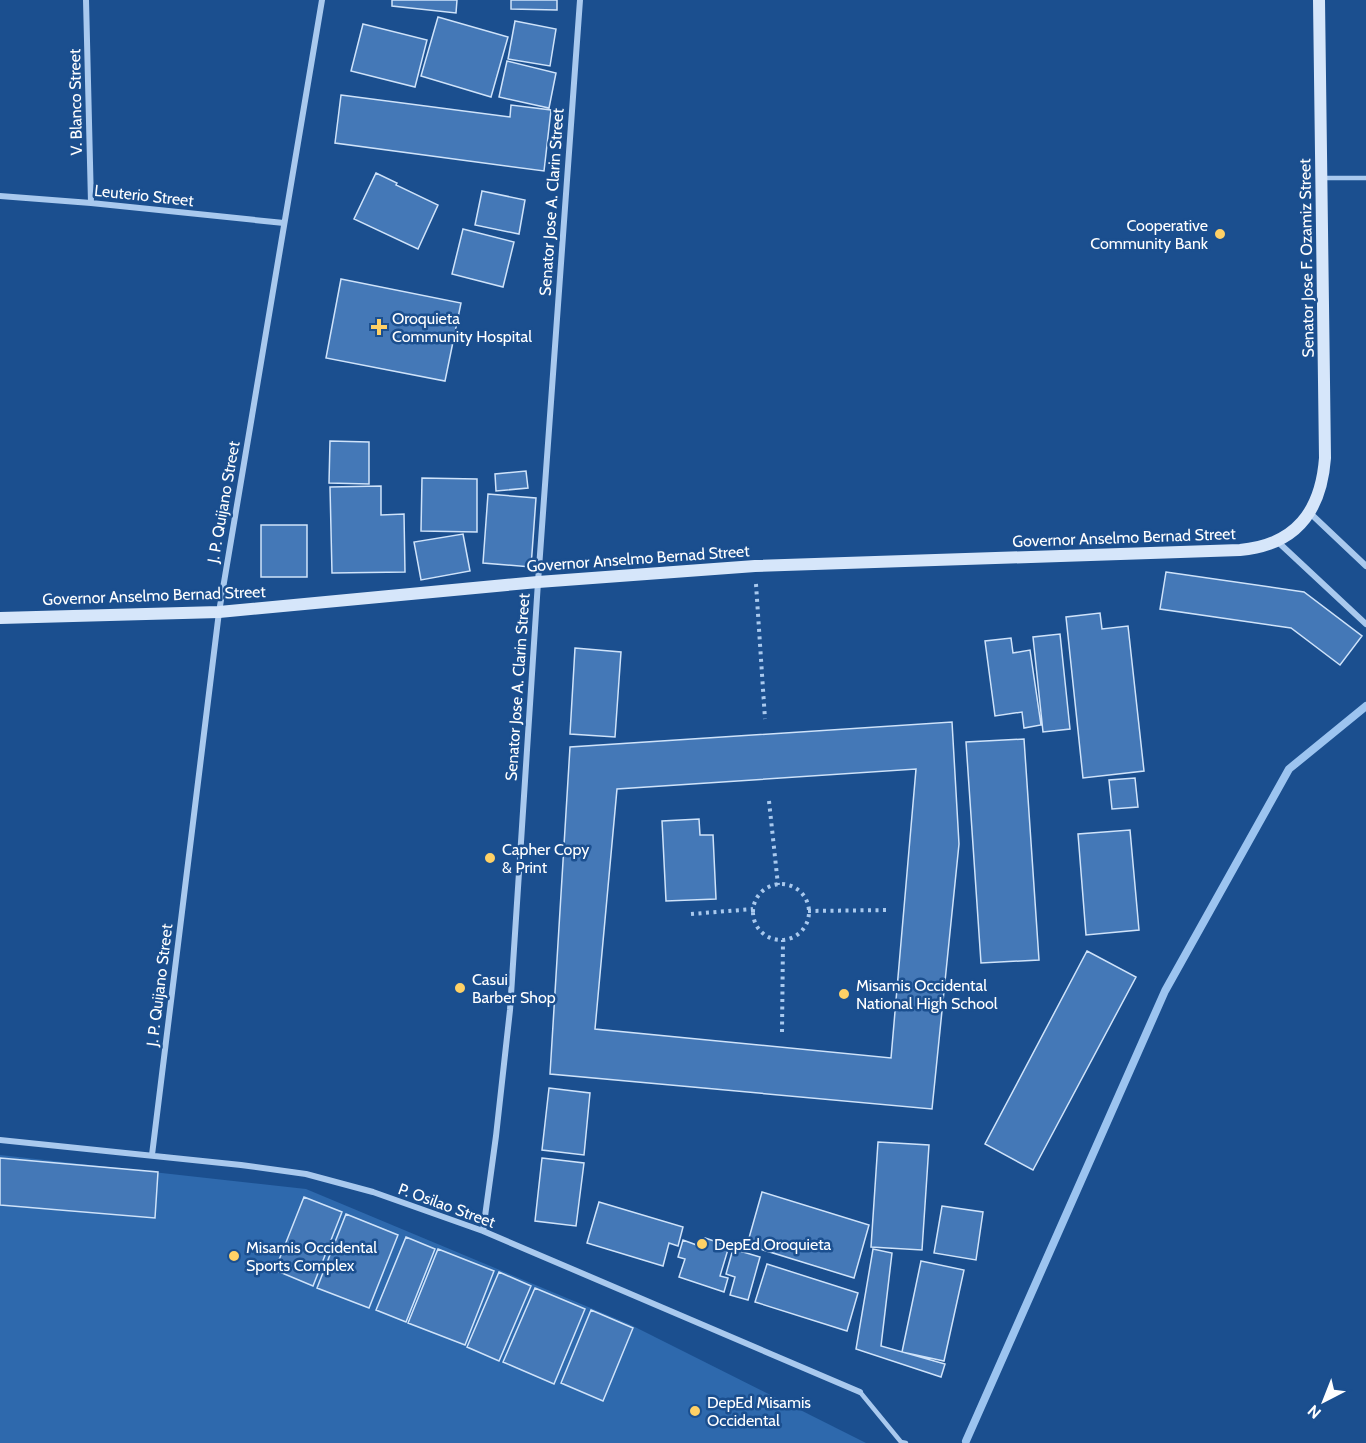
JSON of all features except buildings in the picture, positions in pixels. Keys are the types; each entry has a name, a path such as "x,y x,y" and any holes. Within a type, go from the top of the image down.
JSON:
{"main road":[{"name":"Senator Jose F. Ozamiz Street","path":"1310,513 1319,497 1324,478 1325,458 1318,0"},
{"path":"1278,542 1310,513"},
{"name":"Governor Anselmo Bernad Street","path":"0,618 219,612 538,582 755,566 1240,550 1260,549 1278,542"}],"street":[{"name":"V. Blanco Street","path":"87,0 91,202"},
{"name":"J. P. Quijano Street","path":"152,1155 219,612 322,0"},
{"name":"Senator Jose A. Clarin Street","path":"483,1231 510,1010 579,0"},
{"name":"Leuterio Street","path":"0,196 91,202 284,223"},
{"path":"1310,513 1366,566"},
{"path":"1278,542 1366,624"},
{"name":"P. Osilao Street","path":"0,1140 152,1155 306,1174 373,1192 483,1231 860,1392"}],"lane":[{"path":"1321,178 1366,178"},
{"path":"860,1392 901,1442 906,1443"}],"path":[{"path":"755,566 765,719"},
{"path":"769,801 777,885"},
{"path":"777,885 790,886 798,891 804,898 808,911 805,925 792,938 774,939 759,930 754,922 753,909 758,896 764,890 777,885"},
{"path":"691,914 753,909"},
{"path":"808,911 889,910"},
{"path":"782,1032 783,939"}],"shaded area":[{"name":"Misamis Occidental Sports Complex","path":"0,1155 306,1189 629,1324 866,1443 0,1443"}],"waterway":[{"path":"966,1441 1165,991 1289,769 1366,706"}],"place":[{"name":"Cooperative Community Bank","path":"1220,234"},
{"name":"Oroquieta Community Hospital","path":"379,327"},
{"name":"Capher Copy & Print","path":"490,858"},
{"name":"Casui Barber Shop","path":"460,988"},
{"name":"Misamis Occidental National High School","path":"844,994"},
{"name":"DepEd Oroquieta","path":"702,1244"},
{"name":"Misamis Occidental Sports Complex","path":"234,1256"},
{"name":"DepEd Misamis Occidental","path":"695,1411"}]}
